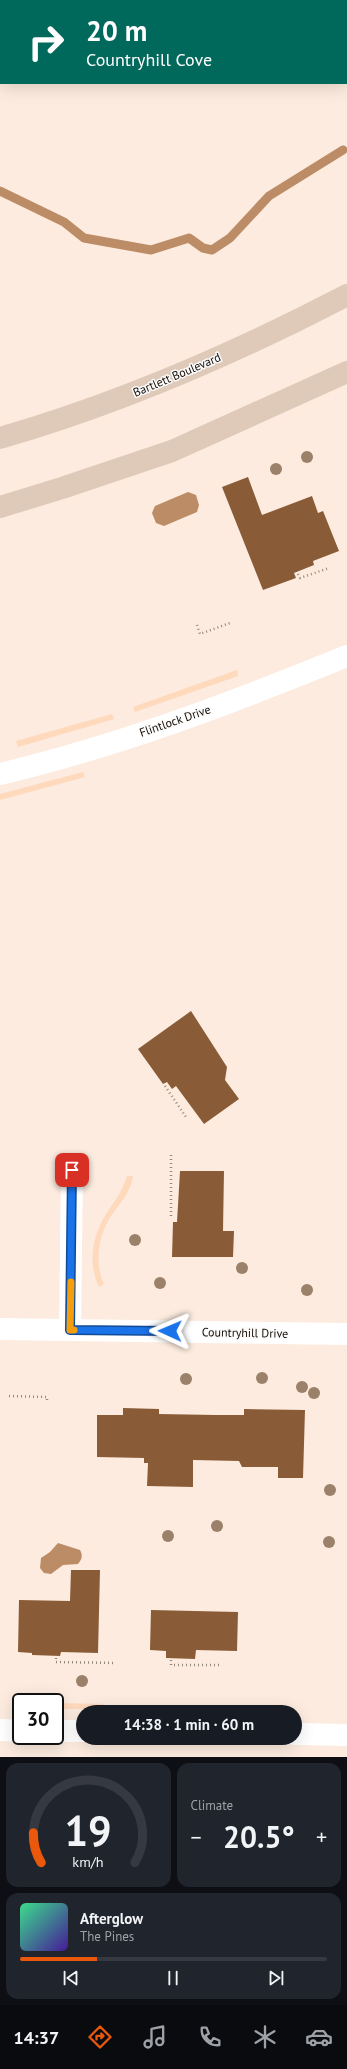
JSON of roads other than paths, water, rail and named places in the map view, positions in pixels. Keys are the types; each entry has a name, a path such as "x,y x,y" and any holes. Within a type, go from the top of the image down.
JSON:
{"main road":[{"name":"Bartlett Boulevard","path":"0,438 52,423 153,386 258,339 347,295"},
{"path":"0,507 172,451 347,372"}],"street":[{"name":"Flintlock Drive","path":"0,774 144,731 255,693 347,656"},
{"path":"70,1330 72,1170"},
{"name":"Countryhill Drive","path":"0,1329 347,1334"},
{"path":"0,1730 12,1731"},
{"path":"64,1731 76,1731"},
{"path":"302,1734 347,1735"}],"waterway":[{"path":"0,191 64,222 84,238 151,250 189,238 203,248 212,250 230,238 269,196 343,150"}]}
